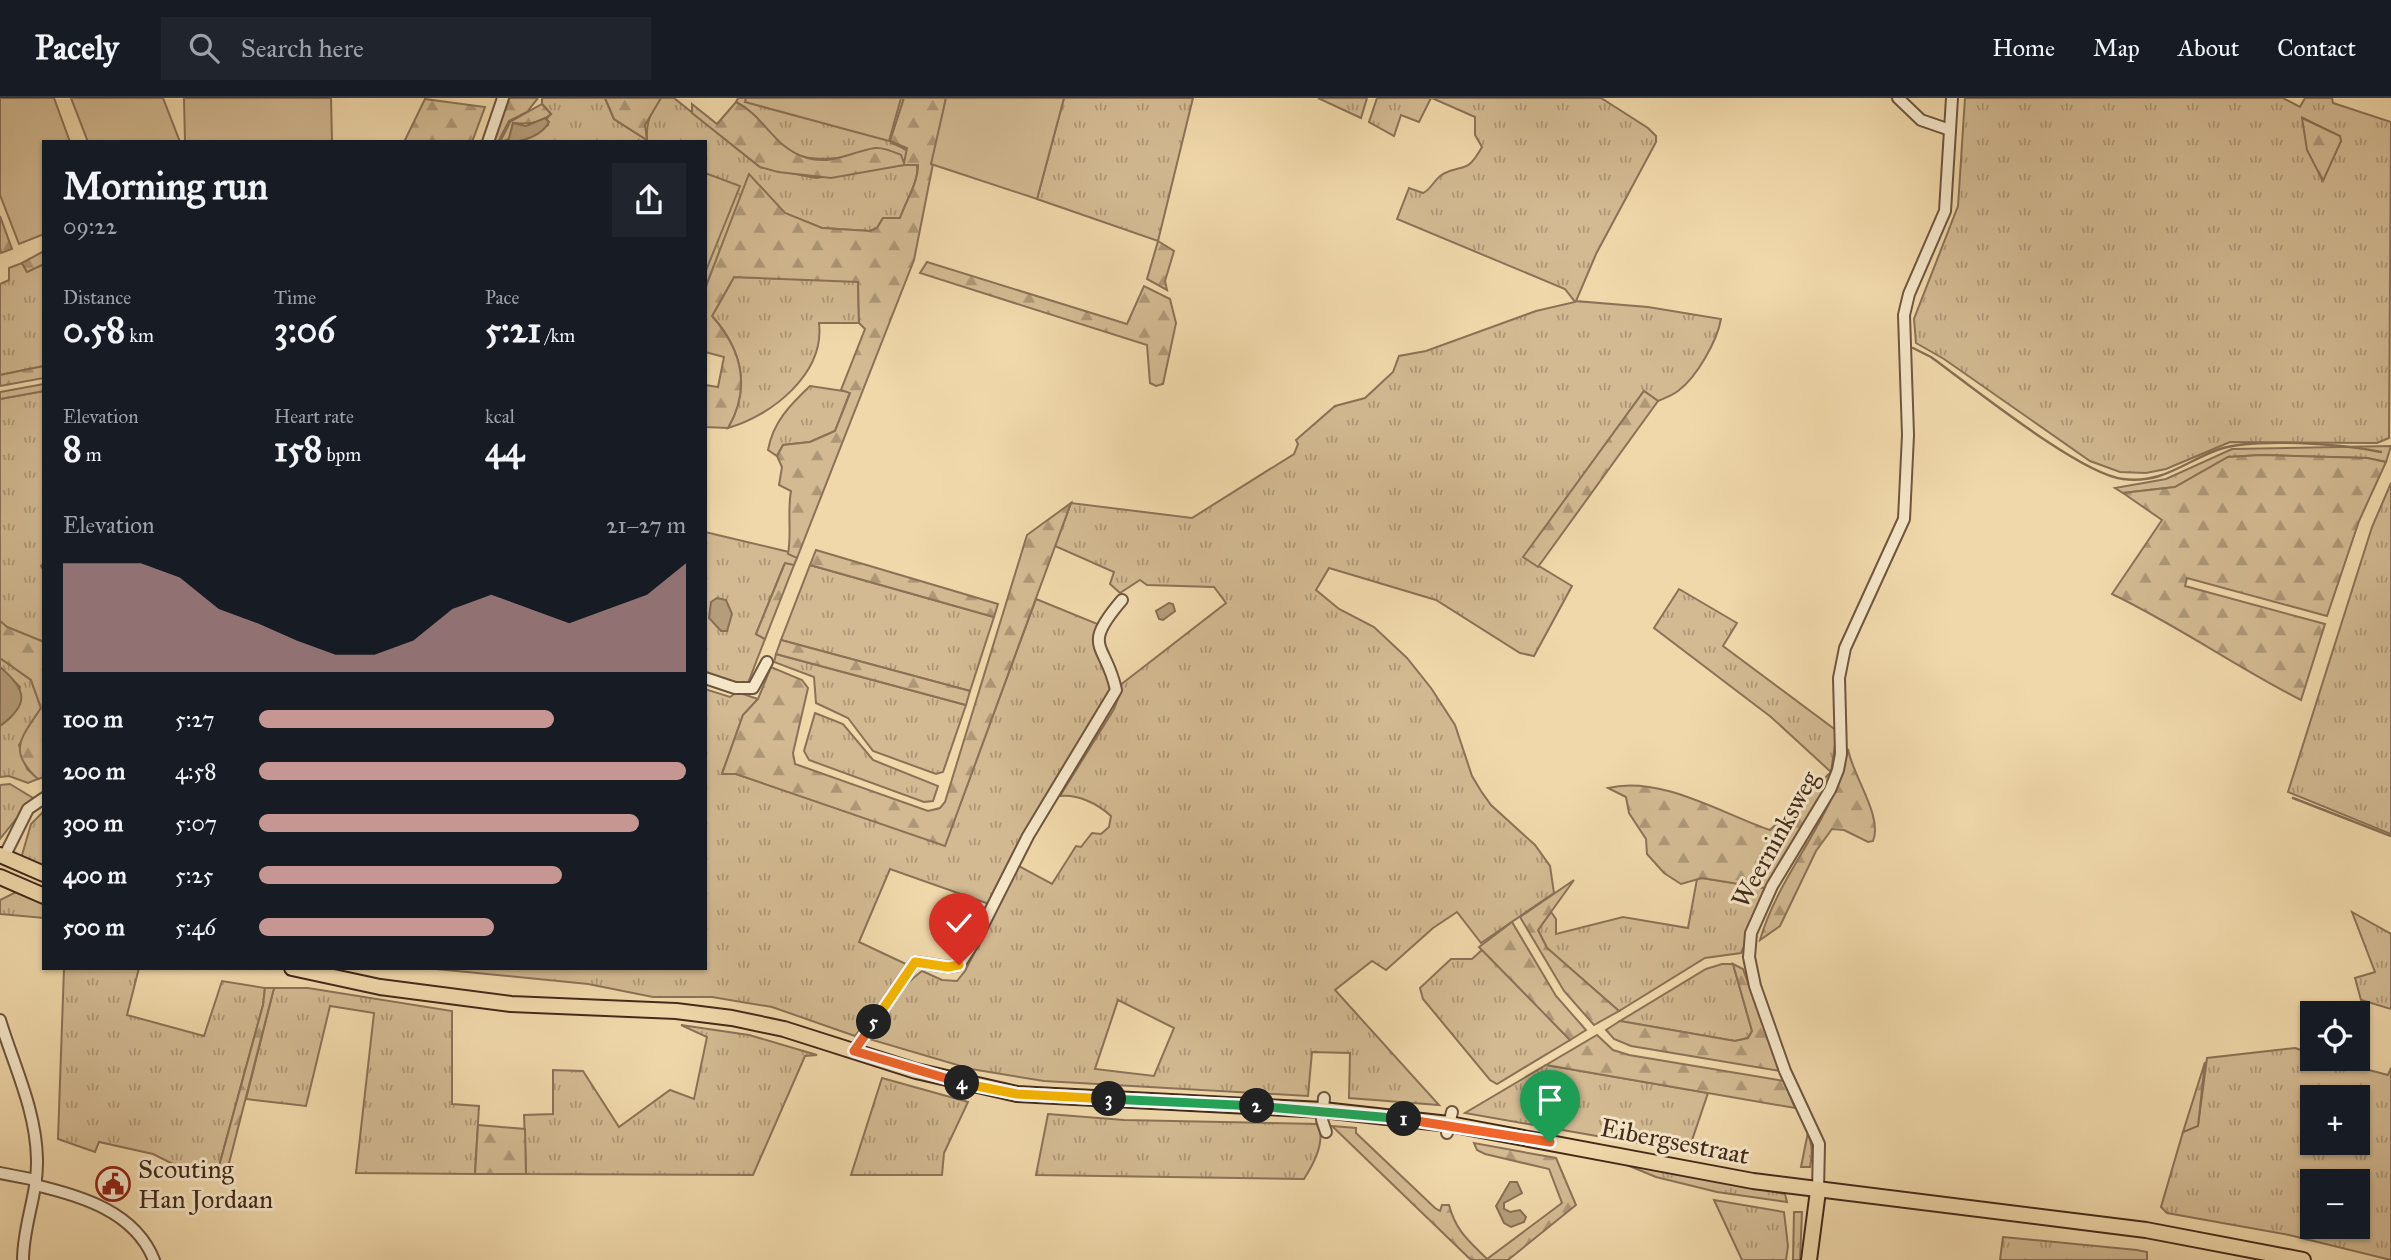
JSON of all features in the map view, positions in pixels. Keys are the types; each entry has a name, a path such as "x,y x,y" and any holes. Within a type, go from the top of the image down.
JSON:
{"main road":[{"path":"1,859 42,873"},
{"path":"0,877 42,895"},
{"name":"Eibergsestraat","path":"301,970 380,987 511,1004 676,1011 732,1018 784,1030 916,1071 1017,1094 1323,1104 1449,1123 1818,1191 2146,1230 2303,1260"},
{"path":"1809,1260 1818,1191"}],"street":[{"path":"489,140 503,98"},
{"path":"1898,98 1921,120 1950,130"},
{"name":"Weerninksweg","path":"1818,1191 1819,1144 1785,1072 1755,986 1749,957 1751,933 1772,886 1830,790 1838,770 1841,754 1839,678 1845,648 1904,519 1908,435 1903,315 1909,294 1945,211 1952,98"},
{"path":"854,1051 915,962 948,967 959,965 976,939 1028,836 1116,690 1098,645 1100,629 1122,600"},
{"path":"707,679 735,688 753,688 767,662"},
{"path":"1,859 28,809 42,799"},
{"path":"0,1020 32,1117 36,1182 24,1228 23,1260"},
{"path":"1323,1104 1326,1132"},
{"path":"0,1172 36,1182 125,1219 138,1231 154,1260"}],"green space":[{"path":"0,98 54,98 69,140 42,140 42,235 19,244 0,195"},
{"path":"71,98 163,98 179,140 87,140"},
{"path":"184,98 331,98 332,140 185,140"},
{"path":"506,98 538,98 527,112 509,121 499,140 492,140"},
{"path":"542,98 605,98 614,119 647,140 524,140 548,125 547,118 551,114 542,104"},
{"path":"605,98 661,98 645,125 647,140 614,119"},
{"path":"661,98 674,98 760,167 816,178 904,165 863,157 818,159 795,154 773,139 750,112 736,102 738,98 904,98 891,143 905,149 913,157 917,174 900,218 883,218 877,228 870,231 822,228 784,213 749,175 707,284 707,140 647,140 651,113"},
{"path":"746,98 901,98 889,141 745,102"},
{"path":"904,98 946,98 914,260 797,558 788,554 791,491 779,485 782,467 777,456 783,445 810,442 835,431 850,393 841,390 865,329 859,323 858,282 734,277 712,316 730,342 740,370 739,398 728,428 707,427 707,385 718,387 724,357 707,353 707,284 749,174 785,213 822,228 870,231 877,228 883,218 900,218 914,185 918,165 831,178 778,172 760,167 692,113 692,104 717,124 736,102 755,115 786,147 816,160 833,159 878,148 901,155 904,163 907,148 890,141"},
{"path":"946,98 1064,98 1037,199 931,164"},
{"path":"1064,98 1193,98 1158,241 1037,199"},
{"path":"1318,98 1367,98 1361,118"},
{"path":"1377,98 1431,98 1419,122 1401,115 1394,136 1369,122"},
{"path":"1432,98 1601,98 1648,128 1656,136 1656,142 1596,254 1576,301 1648,307 1721,319 1711,348 1692,377 1676,392 1658,401 1644,391 1524,557 1572,586 1534,656 1520,653 1436,600 1329,568 1316,590 1339,609 1374,627 1407,658 1455,725 1472,776 1481,791 1491,805 1535,845 1550,866 1554,893 1481,943 1457,912 1433,928 1386,970 1372,961 1335,990 1439,1105 1349,1098 1350,1053 1312,1052 1308,1096 1044,1081 971,1069 869,1039 892,1002 922,971 942,980 957,981 965,971 1019,866 1052,884 1076,846 1081,847 1092,833 1101,834 1109,827 1111,816 1100,808 1081,798 1060,796 1114,709 1121,691 1119,686 1226,603 1214,587 1147,585 1140,580 1120,593 1110,584 1114,572 1055,546 1071,503 1192,518 1294,454 1298,444 1296,440 1335,406 1365,398 1393,372 1399,356 1426,351 1536,311 1575,302 1565,289 1397,219 1409,188 1423,193 1443,174 1465,167 1472,161 1482,147 1475,135 1475,117","holes":["1118,1000 1174,1028 1154,1076 1095,1069"]},
{"path":"1965,98 2283,98 2300,107 2305,98 2332,98 2333,103 2391,122 2389,438 2377,443 2230,442 2166,469 2146,473 2120,472 2090,461 1944,359 1916,343 1914,319 1958,206","holes":["2303,118 2339,136 2341,141 2322,180"]},
{"path":"425,99 485,107 473,140 405,140"},
{"path":"542,104 551,114 538,122 513,123 510,139 501,140 510,122"},
{"path":"2302,118 2340,136 2341,141 2323,181 2307,150"},
{"path":"707,174 740,186 707,268"},
{"path":"0,216 12,249 1,253 0,248"},
{"path":"1158,241 1174,251 1165,281 1167,290 1147,279"},
{"path":"42,252 42,265 27,272 22,263"},
{"path":"927,262 1127,324 1144,286 1170,299 1176,323 1163,384 1156,386 1150,383 1147,345 920,273"},
{"path":"22,263 27,272 42,265 42,366 0,375 0,284 9,280 9,268"},
{"path":"734,277 858,281 859,323 819,323 819,342 813,359 792,390 761,414 728,428 739,399 740,370 730,342 712,316"},
{"path":"42,366 42,378 0,386 0,375"},
{"path":"42,384 42,391 0,399 0,392"},
{"path":"810,386 850,392 835,431 810,442 783,445 777,456 768,450 778,422"},
{"path":"42,391 42,641 7,627 0,621 0,399"},
{"path":"1644,391 1658,401 1538,567 1523,557"},
{"path":"2391,446 2386,462 2367,458 2261,455 2228,457 2175,487 2123,493 2115,488 2166,479 2232,449"},
{"path":"2261,455 2367,458 2386,462 2359,521 2327,616 2187,578 2185,586 2325,624 2301,700 2112,594 2162,520 2123,493 2175,487 2228,457"},
{"path":"2391,483 2391,834 2288,792 2372,527"},
{"path":"1071,503 945,846 736,774 722,774 743,715 758,699 771,667 802,680 808,688 793,753 795,764 928,811 940,808 945,802 1027,535"},
{"path":"707,532 789,552 797,558 794,565 784,565 756,634 765,639 748,683 744,685 707,674"},
{"path":"816,550 998,604 994,617 810,565"},
{"path":"785,563 794,565 765,639 756,634"},
{"path":"810,565 994,617 970,691 781,640"},
{"path":"1679,589 1737,623 1723,646 1837,731 1831,772 1771,717 1654,628"},
{"path":"1036,599 1100,625 1094,645 1111,688 989,904 890,869 859,942 908,965 855,1036 772,1007 712,997 653,997 588,984 446,970 707,970 707,690 730,697 737,692 758,699 743,715 722,774 736,774 945,845"},
{"path":"0,621 7,627 42,641 42,778 38,779 23,760 20,744 41,708 31,680 0,658"},
{"path":"781,640 970,691 966,705 776,654"},
{"path":"776,654 966,705 943,772 936,774 873,751 848,718 816,703 814,677 774,662"},
{"path":"0,658 31,680 41,708 19,745 27,769 38,779 28,783 9,776 0,777 0,726 10,718 20,687 0,667"},
{"path":"815,713 843,724 873,760 938,786 933,801 924,802 809,760 804,751"},
{"path":"1848,749 1871,808 1875,831 1873,841 1868,842 1844,830 1832,829 1816,851 1780,926 1760,940 1780,891 1831,800"},
{"path":"1831,772 1822,796 1770,889 1702,878 1681,884 1664,873 1647,854 1646,839 1629,813 1626,797 1608,788 1628,785 1670,791 1770,830"},
{"path":"10,784 33,798 0,839 0,785"},
{"path":"42,813 42,868 26,861 22,855 31,824"},
{"path":"1697,879 1770,889 1741,953 1705,958 1619,1011 1547,948 1538,930 1551,912 1556,919 1556,934 1623,917 1688,928"},
{"path":"1574,880 1538,930 1547,948 1619,1011 1594,1025 1564,991 1520,917"},
{"path":"18,891 42,901 42,918 0,914 0,900"},
{"path":"2352,912 2391,934 2391,1009 2361,1000 2355,978 2375,972"},
{"path":"1512,922 1556,996 1586,1030 1570,1040 1479,947"},
{"path":"1483,949 1570,1040 1497,1084 1490,1080 1423,999 1420,988 1451,959 1472,959"},
{"path":"1733,964 1752,1031 1748,1038 1735,1041 1620,1021 1706,969"},
{"path":"1733,964 1743,969 1780,1071 1631,1046 1614,1039 1606,1030 1620,1021 1735,1041 1748,1038 1752,1031"},
{"path":"64,970 138,970 127,1015 204,1036 222,981 265,988 263,1005 218,1170 183,1169 153,1154 99,1142 95,1152 58,1139"},
{"path":"265,988 274,988 227,1171 218,1170 263,1005"},
{"path":"274,988 308,988 452,1011 452,1104 479,1106 475,1174 356,1173 374,1013 330,1006 306,1106 246,1099"},
{"path":"681,1025 749,1035 817,1055 805,1056 753,1175 526,1174 524,1115 553,1114 553,1070 583,1071 619,1127 670,1090 694,1099 707,1037"},
{"path":"1597,1035 1613,1050 1629,1055 1784,1081 1795,1108 1546,1065"},
{"path":"2295,1048 2300,1050 2300,1071 2370,1070 2388,1075 2391,1068 2391,1260 2305,1239 2370,1239 2370,1169 2300,1169 2300,1238 2167,1213 2161,1207 2183,1132 2198,1125 2207,1058"},
{"path":"2205,1062 2198,1126 2183,1132"},
{"path":"1546,1065 1708,1093 1688,1152 1465,1113"},
{"path":"882,1078 968,1102 944,1153 942,1175 851,1175"},
{"path":"1048,1114 1124,1120 1317,1124 1320,1130 1320,1145 1304,1179 1036,1175"},
{"path":"478,1125 525,1129 526,1174 475,1174"},
{"path":"1332,1126 1356,1128 1356,1133 1435,1208 1440,1211 1442,1205 1449,1205 1459,1229 1487,1259 1562,1203 1549,1169 1485,1154 1477,1150 1474,1143 1556,1158 1576,1205 1508,1260 1471,1260"},
{"path":"1808,1132 1812,1158 1810,1167 1801,1167"},
{"path":"1622,1163 1785,1194 1787,1202 1717,1192 1656,1177"},
{"path":"1714,1200 1784,1212 1788,1246 1786,1260 1742,1260"},
{"path":"1794,1212 1802,1212 1800,1260 1793,1260"},
{"path":"2003,1237 2137,1250 2147,1252 2147,1260 2000,1260"}],"shaded area":[{"path":"545,118 549,122 537,134 522,140 509,140 513,123 526,126"},
{"path":"717,598 726,600 732,614 727,631 721,631 709,618 711,602"},
{"path":"1169,603 1173,604 1175,611 1163,620 1159,619 1156,611"},
{"path":"0,667 16,683 21,697 16,711 0,726"},
{"path":"1510,1182 1517,1182 1522,1193 1504,1203 1504,1209 1510,1212 1520,1210 1526,1217 1524,1222 1511,1227 1504,1223 1496,1206"}],"waterway":[{"path":"1913,348 1931,357 2054,446 2104,474 2123,479 2137,480 2162,475 2217,450 2233,446 2322,444 2381,452"},
{"path":"2293,798 2391,836"}],"place":[{"name":"Scouting Han Jordaan","path":"113,1184"}],"route":[{"path":"959,965 948,967 915,962 854,1051 916,1071 1017,1094 1323,1110 1449,1124 1550,1142"}]}
